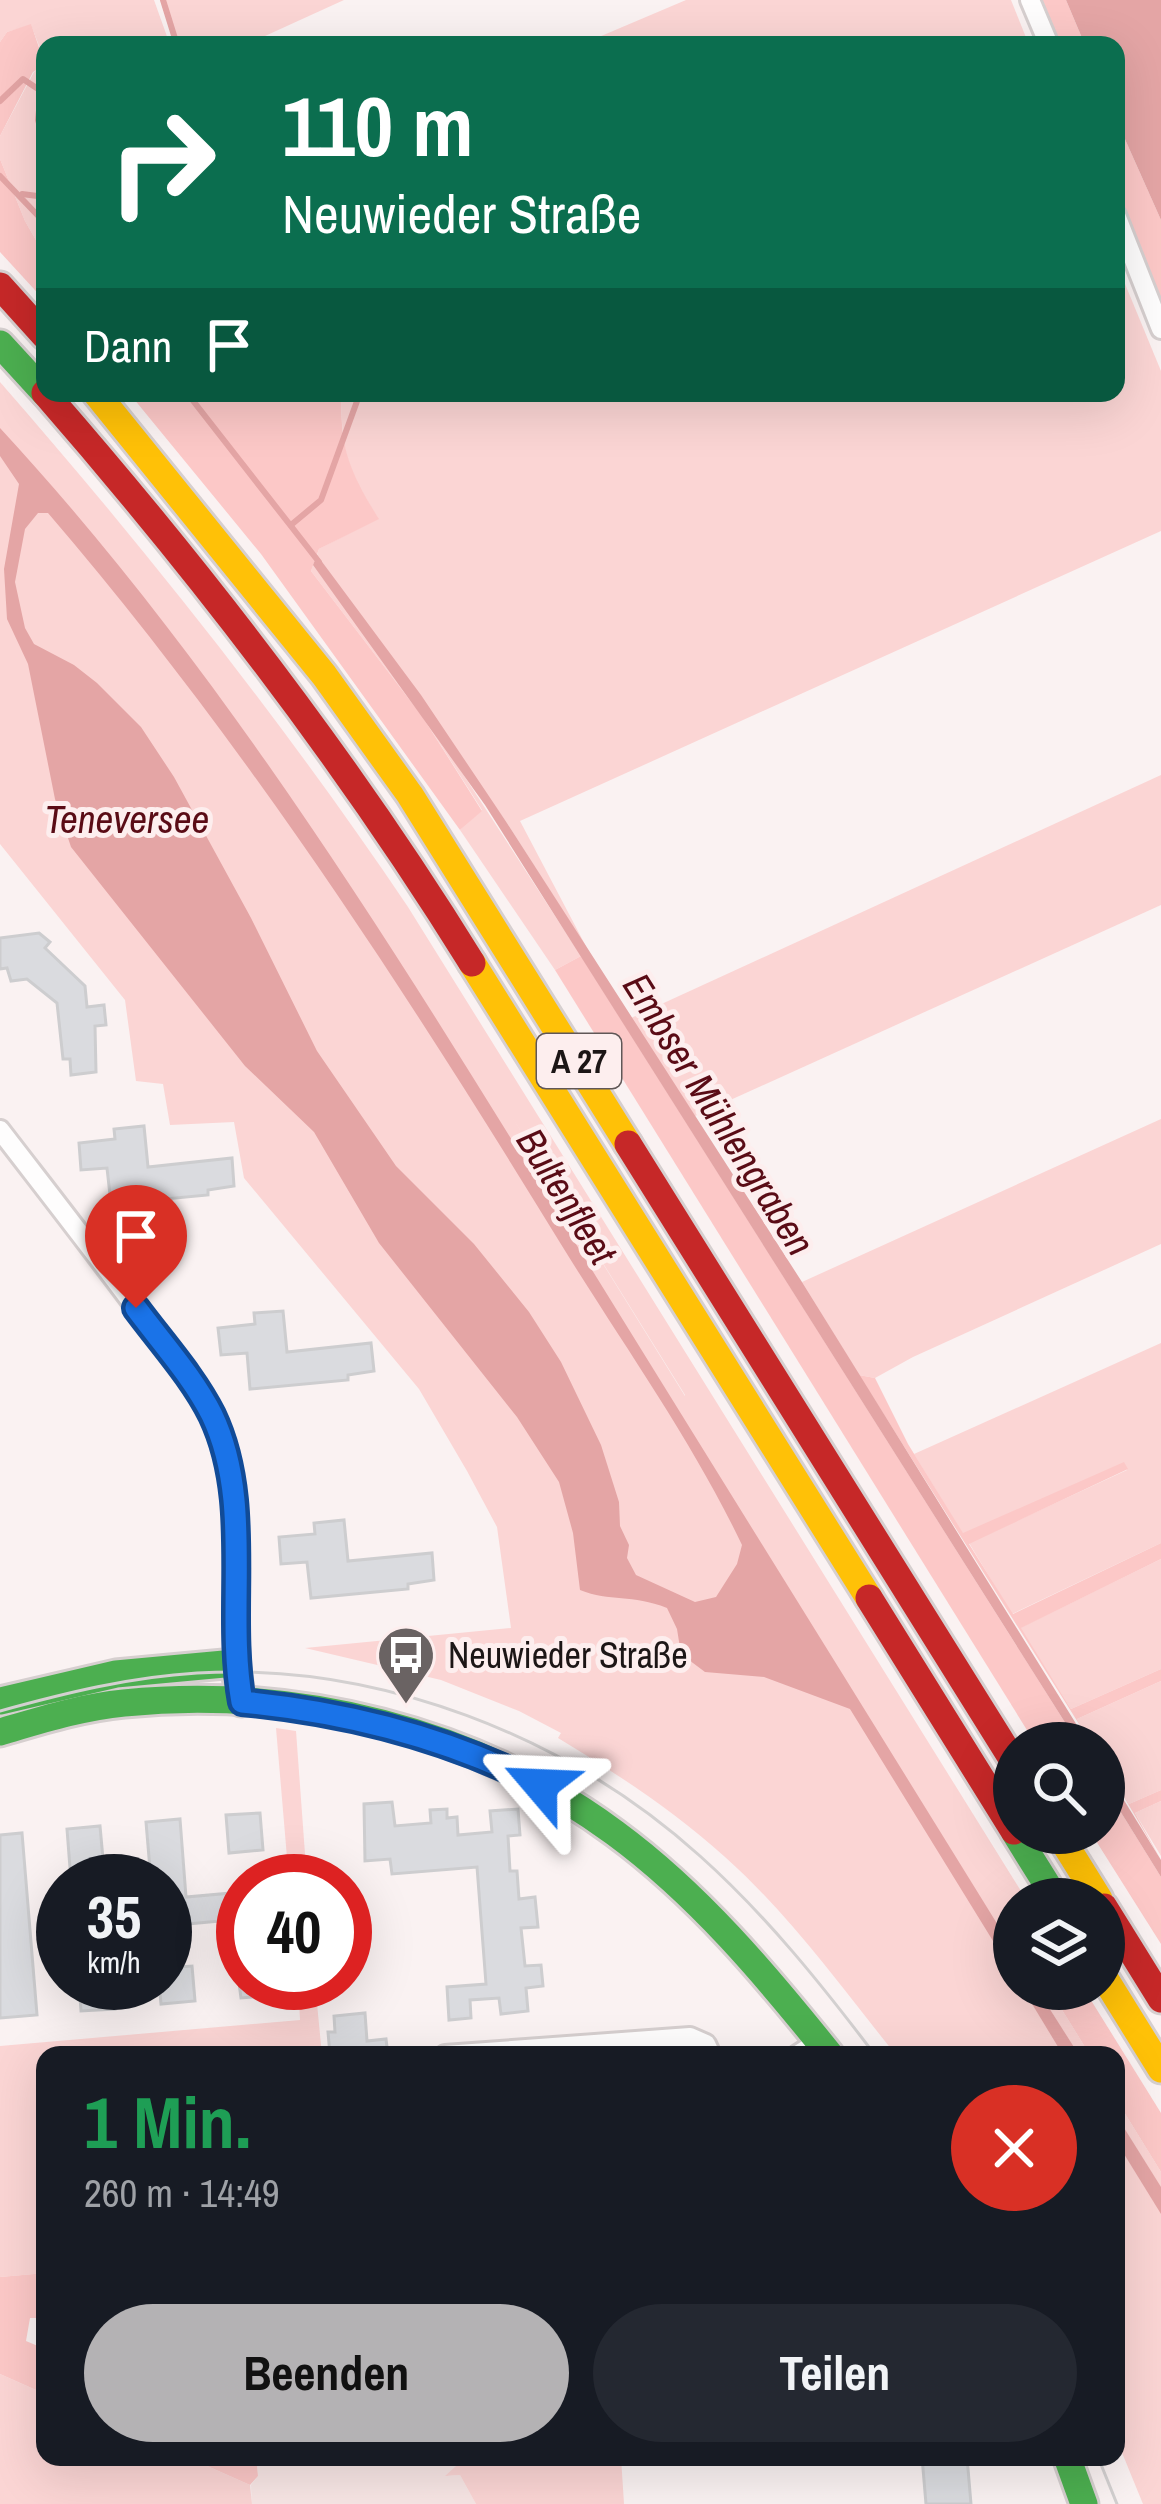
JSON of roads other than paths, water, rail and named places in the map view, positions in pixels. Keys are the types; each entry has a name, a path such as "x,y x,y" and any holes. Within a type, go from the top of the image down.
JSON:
{"main road":[{"path":"0,286 36,326"},
{"name":"A 27","path":"0,344 36,383"},
{"name":"A 27","path":"52,402 274,674 364,797 993,1797"},
{"name":"A 27","path":"103,402 324,675 410,795 993,1728"},
{"path":"0,1701 114,1674 235,1663 242,1702"},
{"path":"0,1732 126,1702 242,1702 380,1723 478,1756 540,1785 612,1830 670,1878 748,1956 812,2046"},
{"path":"1125,1941 1161,1999"},
{"path":"1124,2010 1161,2069"},
{"path":"1070,2466 1084,2504"}],"street":[{"path":"1030,0 1045,36"},
{"path":"1125,237 1161,328"},
{"path":"0,1130 212,1415 223,1444 234,1520 235,1663"},
{"path":"561,2046 690,2036 707,2046"}],"water":[{"path":"1066,0 1161,0 1161,220 1125,139 1125,36 1081,36"},
{"name":"Teneversee","path":"0,428 157,614 368,913 993,1917 993,1941 850,1709 764,1677 705,1672 681,1654 667,1608 580,1590 573,1533 559,1482 517,1417 379,1243 314,1132 245,1066 71,847 55,799 28,664 7,619 4,569 19,484 0,456","holes":["38,513 48,513 119,599 318,867 441,1052 678,1428 742,1545 737,1564 716,1597 695,1602 636,1575 627,1558 629,1545 601,1445 561,1362 529,1312 474,1244 396,1166 317,1051 251,918 174,777 141,727 74,665 34,644 25,628 15,582 25,529"]},
{"path":"317,555 421,695 507,823 802,1282 1075,1722 1065,1722 485,805 313,565"},
{"path":"1125,1802 1161,1860 1161,1877 1125,1819"},
{"path":"1036,2010 1050,2010 1073,2046 1058,2046"},
{"path":"1125,2129 1161,2187 1161,2214 1125,2156"}],"waterway":[{"path":"163,0 174,36"},
{"path":"0,101 23,79 36,88"},
{"path":"0,176 36,214"},
{"path":"22,194 36,196"},
{"path":"194,402 319,562"},
{"path":"291,525 321,500 357,402"}],"tram line":[{"path":"0,1711 147,1678 265,1673 401,1694 466,1715 530,1742 648,1813 748,1902 868,2046"},
{"path":"1102,2466 1117,2504"}],"place":[{"name":"Neuwieder Straße","path":"406,1706"}],"water label":[{"name":"Embser Mühlengraben","path":"719,1114"},
{"name":"Bultenfleet","path":"567,1196"}]}
